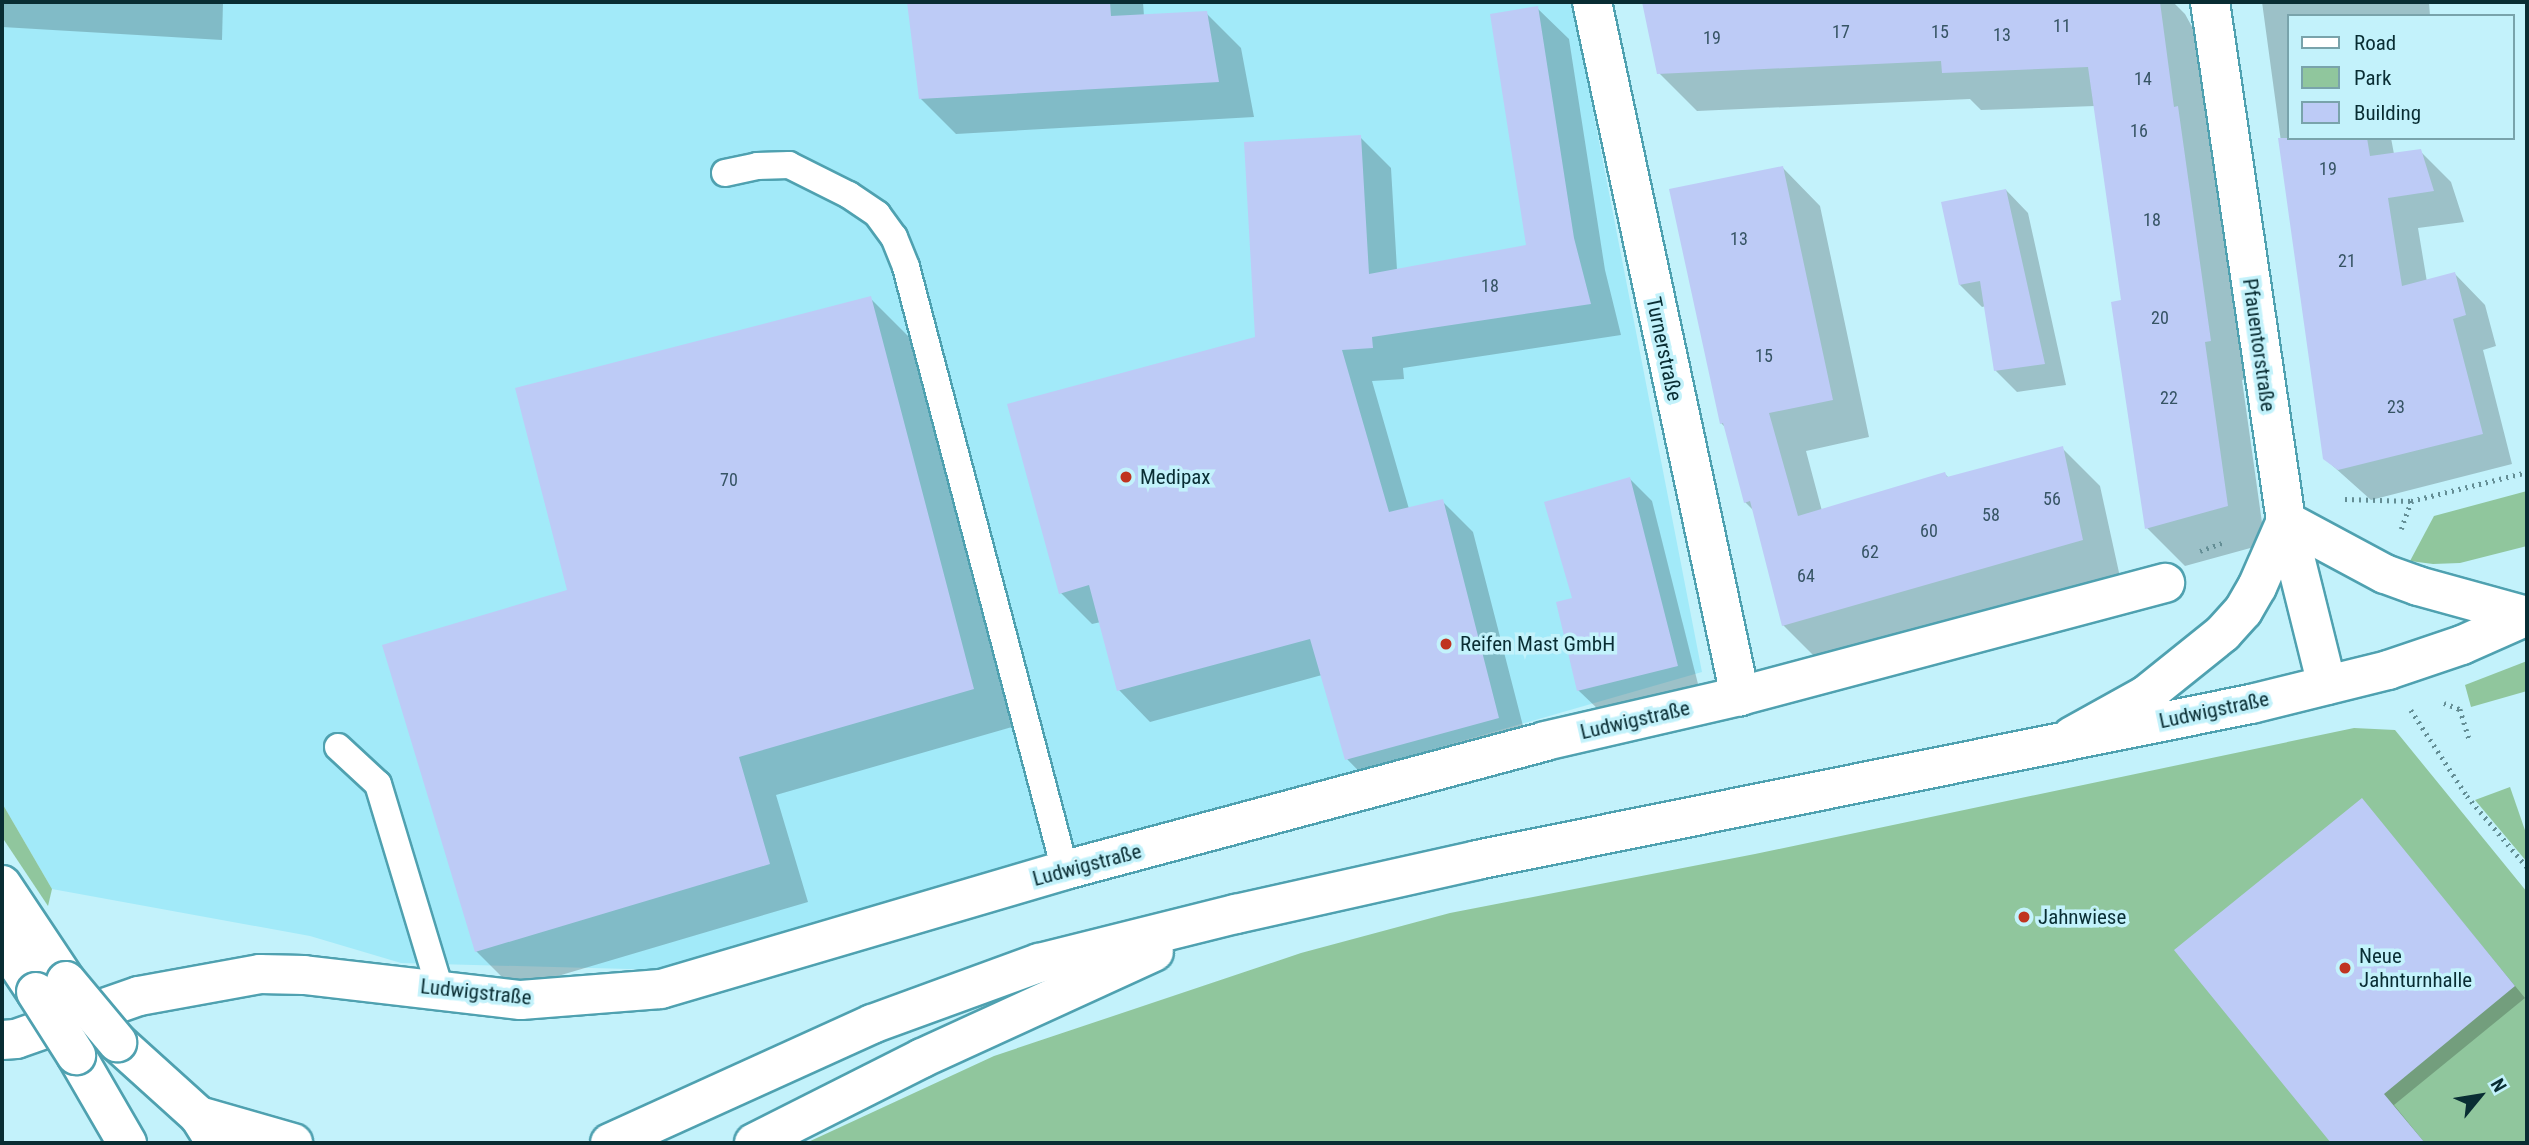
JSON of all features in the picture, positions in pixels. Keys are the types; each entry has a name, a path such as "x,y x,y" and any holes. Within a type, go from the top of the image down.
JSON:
{"street":[{"name":"Turnerstraße","path":"1592,2 1740,696"},
{"name":"Pfauentorstraße","path":"2210,2 2286,521 2327,685"},
{"path":"2063,740 2146,695 2223,633 2243,611 2257,587 2286,521 2407,582 2527,616"},
{"name":"Ludwigstraße","path":"2,1040 16,1039 139,996 260,974 304,975 521,1000 661,989 1065,870 1545,741 1740,696 2165,583"},
{"name":"Ludwigstraße","path":"610,1143 898,1014 1039,963 1236,914 1476,860 2327,685 2388,670 2462,645 2527,616"},
{"path":"2,885 51,986 76,1055 127,1143"},
{"name":"Ludwigstraße","path":"754,1143 922,1058 1236,914"},
{"path":"2,941 117,1042 208,1130 293,1143"}],"lane":[{"path":"725,173 757,166 789,165 849,195 877,214 894,237 910,280 1065,870"},
{"path":"338,747 377,784 440,989"}],"path":[{"path":"2286,521 2349,498 2411,501 2527,472"},
{"path":"2388,670 2467,796 2527,867"},
{"path":"2435,707 2446,703 2460,709 2470,741"},
{"path":"2414,714 2424,710"}],"shaded area":[{"path":"2,2 1572,2 1702,672 665,970 401,963 310,936 52,889 2,803"}],"green space":[{"path":"2527,491 2527,546 2460,563 2410,561 2434,516"},
{"path":"2527,661 2527,691 2471,707 2465,685"},
{"name":"Jahnwiese","path":"2354,728 2395,730 2527,892 2527,1143 806,1143 994,1056 1301,953 1450,913 1755,854"},
{"path":"2510,787 2527,836 2527,862 2475,800"},
{"path":"2,803 52,889 48,906 2,837"}],"building":[{"path":"907,2 1110,2 1111,16 1207,11 1219,82 919,99"},
{"path":"1642,2 2160,2 2174,107 2178,106 2211,341 2205,342 2228,506 2145,529 2111,302 2121,300 2088,67 1942,73 1941,61 1657,74"},
{"path":"1538,6 1574,238 1591,304 1372,337 1373,348 1342,350 1389,512 1443,499 1499,718 1345,760 1310,639 1117,691 1089,585 1059,594 1007,404 1255,337 1244,142 1361,135 1369,274 1526,245 1490,14"},
{"path":"2278,138 2367,140 2370,156 2421,149 2434,191 2388,198 2402,286 2455,272 2466,315 2453,319 2483,434 2338,470 2323,459"},
{"path":"1783,166 1833,400 1769,413 1798,516 1945,472 1947,477 2063,446 2083,540 1782,626 1750,501 1744,503 1723,423 1720,424 1669,189"},
{"path":"2006,189 2045,364 1994,371 1980,281 1959,285 1941,202"},
{"path":"871,296 974,689 739,757 770,864 475,952 382,645 567,590 515,388"},
{"path":"1630,477 1678,666 1577,691 1556,602 1572,598 1544,502"},
{"name":"Neue Jahnturnhalle","path":"2362,798 2515,986 2384,1094 2425,1143 2331,1143 2174,950"}],"place":[{"name":"Medipax","path":"1126,477"},
{"name":"Reifen Mast GmbH","path":"1446,644"},
{"name":"Jahnwiese","path":"2024,917"},
{"name":"Neue Jahnturnhalle","path":"2345,968"}]}
